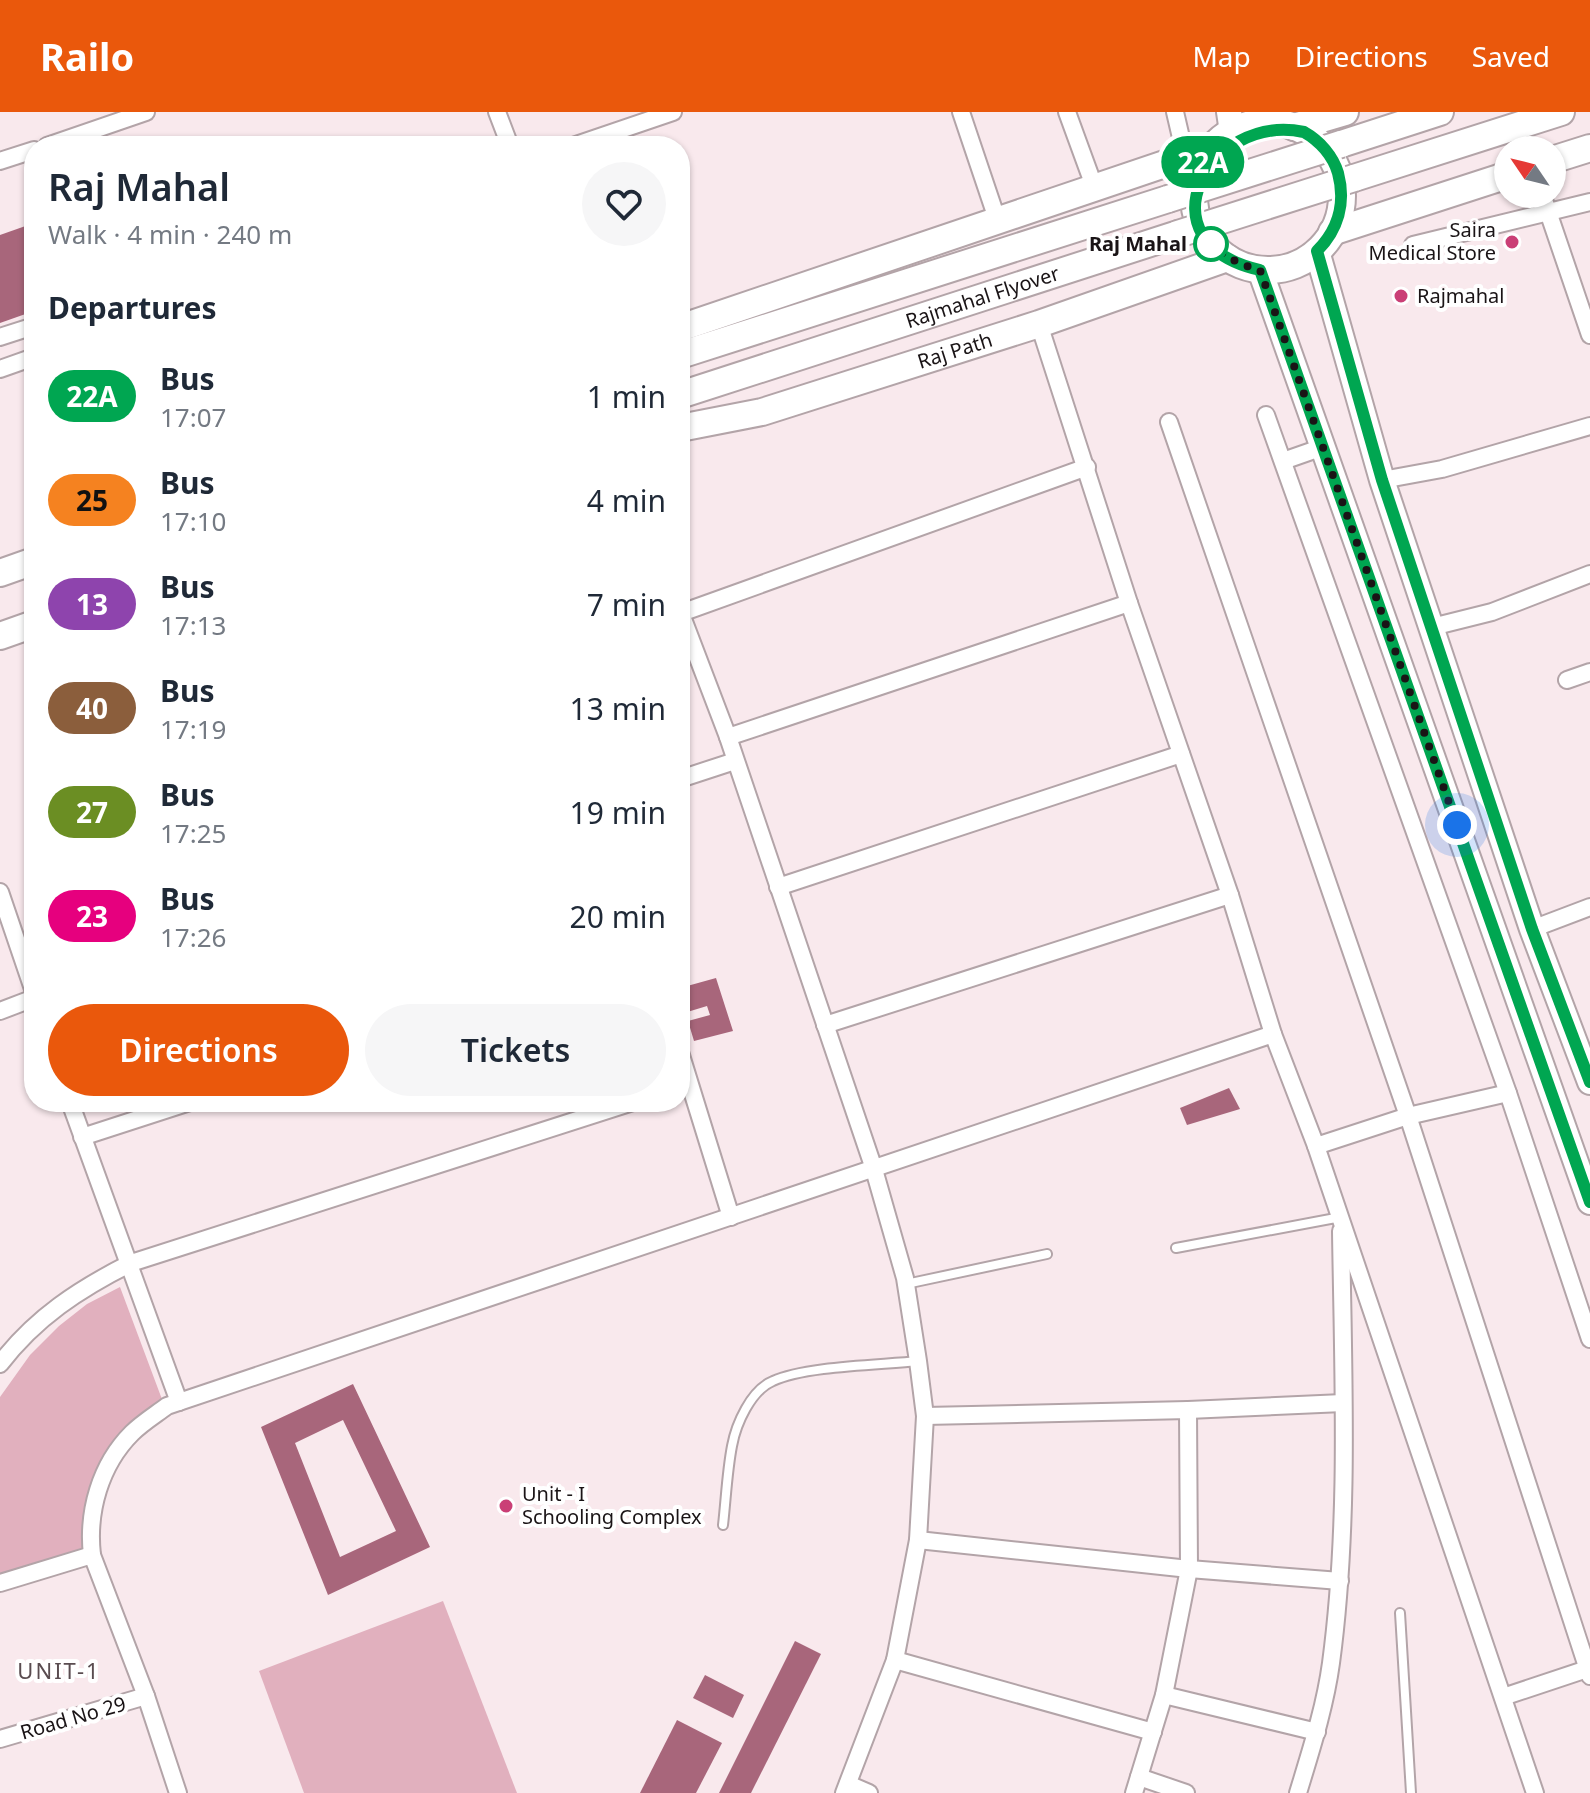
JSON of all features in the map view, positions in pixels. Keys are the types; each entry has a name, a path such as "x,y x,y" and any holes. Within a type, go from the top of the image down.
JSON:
{"main road":[{"path":"690,325 1145,170 1185,155 1225,130 1345,112"},
{"name":"Rajmahal Flyover","path":"690,352 1440,112"},
{"name":"Rajmahal Flyover","path":"690,392 1561,112"},
{"path":"1225,130 1201,165 1195,185 1194,206 1200,227 1211,244 1227,258 1260,270 1281,269 1300,263 1324,242 1340,213 1342,191 1337,171 1320,144 1288,121"},
{"path":"1566,156 1590,148"},
{"path":"1145,170 1157,175 1170,189 1189,236 1189,248 1179,275"},
{"path":"1324,242 1494,180"},
{"path":"1324,242 1382,480 1532,929 1590,1082"},
{"name":"Raj Path","path":"690,426 762,412 1039,324 1227,258"},
{"path":"1260,270 1590,1202"},
{"path":"0,573 24,565"},
{"path":"0,636 24,628"}],"street":[{"path":"76,136 146,112"},
{"path":"497,112 506,136"},
{"path":"602,136 673,112"},
{"path":"961,112 997,219"},
{"path":"1067,112 1094,186"},
{"path":"1175,112 1185,155"},
{"path":"0,161 24,153"},
{"path":"1413,245 1590,202"},
{"path":"1546,208 1589,328"},
{"path":"1039,324 1129,603 1230,895 1273,1034 1341,1217 1535,1793"},
{"path":"0,337 24,329"},
{"path":"0,369 24,361"},
{"path":"1266,415 1508,1093 1590,1339"},
{"path":"1169,422 1408,1116 1589,1671 1503,1697"},
{"path":"1382,480 1442,469 1590,426"},
{"path":"1283,461 1323,447"},
{"path":"690,608 1087,467"},
{"path":"1432,627 1492,612 1590,574"},
{"path":"728,737 1129,603"},
{"path":"690,638 728,737 873,1166 906,1284 918,1361 925,1416 918,1540 895,1660 846,1789 869,1793"},
{"path":"1567,680 1590,672"},
{"path":"778,887 1181,754"},
{"path":"690,776 735,761"},
{"path":"0,892 24,965"},
{"path":"825,1025 1230,895"},
{"path":"1532,929 1590,907"},
{"path":"0,1011 24,1000"},
{"path":"178,1793 146,1696 92,1555 90,1537 92,1509 98,1488 113,1458 131,1434 167,1406 731,1217 873,1166 1273,1034"},
{"path":"1316,1146 1408,1116 1508,1093"},
{"path":"690,1097 731,1217"},
{"path":"73,1112 131,1263 179,1402"},
{"path":"82,1137 159,1112"},
{"path":"0,1364 18,1341 52,1309 89,1284 131,1263 602,1112"},
{"path":"1298,1793 1317,1732 1330,1666 1340,1581 1343,1403 1341,1217"},
{"path":"925,1416 1343,1403"},
{"path":"1186,1793 1137,1785 1164,1695 1189,1569 1188,1410"},
{"path":"918,1540 1189,1569 1340,1581"},
{"path":"0,1583 92,1555"},
{"path":"895,1660 1153,1732"},
{"path":"1164,1695 1317,1732"},
{"name":"Road No 29","path":"0,1739 146,1696"}],"lane":[{"path":"1176,1248 1341,1217"},
{"path":"906,1284 1047,1254"},
{"path":"723,1525 732,1444 743,1415 771,1381 800,1373 918,1361"},
{"path":"1400,1613 1411,1793"}],"shaded area":[{"path":"120,1287 163,1402 122,1432 100,1464 89,1502 83,1551 0,1578 0,1397 30,1355 59,1326 87,1304"},
{"path":"443,1601 517,1793 304,1793 259,1671"}],"building":[{"path":"24,227 24,315 0,323 0,235"},
{"path":"716,978 733,1031 694,1041 690,1020 710,1015 707,1006 690,1011 690,985"},
{"path":"1229,1088 1240,1109 1187,1125 1180,1108"},
{"path":"353,1384 430,1547 328,1595 261,1427","holes":["343,1420 396,1531 340,1557 295,1443"]},
{"path":"795,1641 821,1654 751,1793 719,1793"},
{"path":"705,1675 744,1695 733,1718 693,1698"},
{"path":"677,1720 722,1743 696,1793 640,1793"}],"bus line":[{"name":"22A","path":"1590,1082 1532,929 1382,480 1317,251 1332,232 1340,213 1342,191 1337,171 1327,152 1312,137 1294,127 1268,122 1250,125 1232,132 1212,148 1201,165 1195,185 1194,206 1200,227 1211,244 1227,258 1260,270 1590,1202"}],"place":[{"name":"Saira Medical Store","path":"1512,242"},
{"name":"Raj Mahal","path":"1211,244"},
{"name":"Rajmahal","path":"1401,296"},
{"name":"Unit - I Schooling Complex","path":"506,1506"}],"district":[{"name":"UNIT-1","path":"59,1671"}],"route":[{"path":"1211,244 1227,258 1260,270 1457,825"}]}
